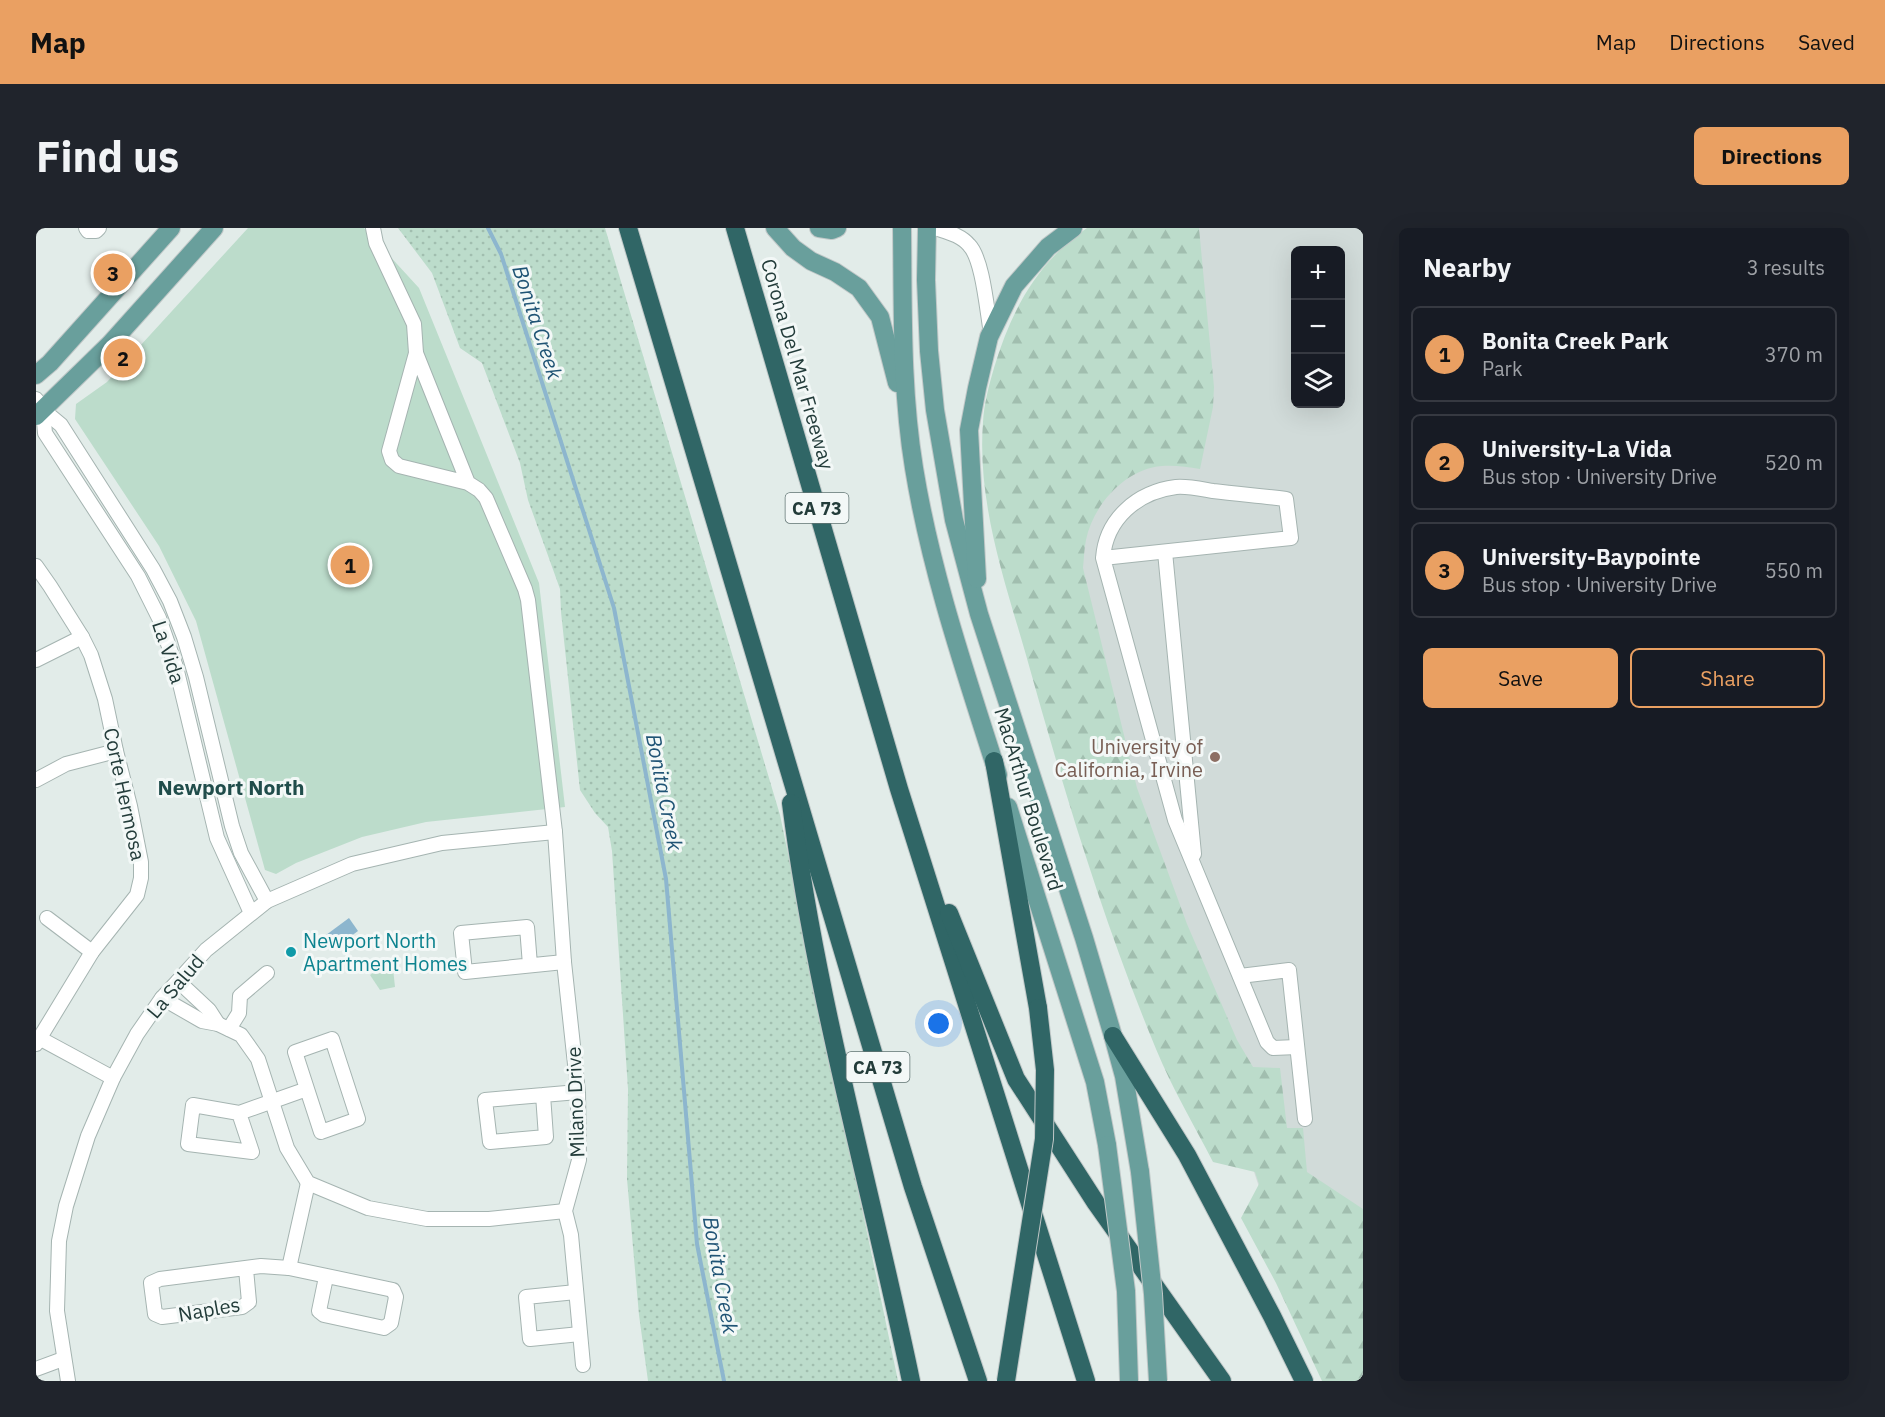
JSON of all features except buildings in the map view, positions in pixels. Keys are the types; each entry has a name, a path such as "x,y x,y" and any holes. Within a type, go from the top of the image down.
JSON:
{"highway":[{"name":"CA 73","path":"628,228 914,1187 978,1381"},
{"name":"Corona Del Mar Freeway","path":"735,228 899,789"},
{"path":"785,751 797,850 812,938 848,1111 911,1381"},
{"path":"994,761 1038,1008 1045,1070 1044,1139 1006,1381"},
{"name":"CA 73","path":"899,789 1086,1381"},
{"path":"899,789 1016,1079 1096,1203 1222,1381"},
{"path":"1113,1036 1187,1155 1304,1381"}],"main road":[{"path":"36,375 50,363 171,228"},
{"path":"38,409 110,344 214,228"},
{"path":"775,228 793,248 811,261 835,272 859,288 880,317 908,423"},
{"path":"819,228 837,228"},
{"name":"MacArthur Boulevard","path":"902,228 903,348 908,423 928,540 943,598 1095,1082 1107,1145 1126,1291 1129,1381"},
{"name":"MacArthur Boulevard","path":"927,228 926,280 935,410 954,520 979,614 1113,1036"},
{"path":"979,614 969,430 976,388 991,333 1014,286 1047,248 1073,228"},
{"path":"1113,1036 1124,1076 1140,1172 1153,1294 1158,1381"}],"street":[{"path":"86,228 88,231 96,231 99,228"},
{"path":"373,228 376,243 414,324 416,352 468,483"},
{"path":"935,228 954,234 969,244 973,251 978,263 991,333"},
{"path":"416,352 389,451 392,460 399,466 468,483"},
{"name":"La Vida","path":"38,409 61,425 153,569 170,601 184,636 196,677 232,826 241,853 267,901"},
{"name":"La Vida","path":"38,409 45,433 138,576 159,618 176,667 217,838 251,913"},
{"name":"Milano Drive","path":"468,483 486,498 525,589 555,832 564,962 578,1092 579,1160 565,1211"},
{"path":"1103,558 1292,538 1286,499 1179,487 1160,490 1130,504 1110,529 1103,558 1175,820 1267,1042 1273,1048 1297,1047"},
{"path":"1165,552 1196,870"},
{"name":"Corte Hermosa","path":"36,566 82,637 91,655 105,699 141,862 138,895 92,951 37,1041"},
{"path":"36,660 82,637"},
{"path":"36,780 66,764 116,751"},
{"name":"La Salud","path":"68,1381 57,1311 59,1240 66,1206 88,1136 113,1078 137,1034 177,981 206,950 267,901 352,864 442,843 555,832"},
{"path":"47,918 92,951"},
{"path":"530,965 527,927 461,933 465,972 564,962"},
{"path":"1240,976 1288,970 1305,1119"},
{"path":"224,1027 239,1013 240,996 267,973"},
{"path":"177,981 224,1027"},
{"path":"162,998 202,1021 241,1035 258,1059 287,1148 308,1184 368,1208 427,1219 489,1219 565,1211 571,1235 583,1365"},
{"path":"332,1039 358,1119 321,1132 307,1089 294,1052 332,1039"},
{"path":"37,1041 113,1078"},
{"path":"239,1113 252,1152 188,1144 193,1105 239,1113 307,1089"},
{"path":"543,1095 546,1137 490,1142 485,1100 543,1095 578,1092"},
{"path":"289,1268 308,1184"},
{"name":"Naples","path":"246,1269 249,1302 242,1307 162,1317 155,1314 151,1283 160,1279 261,1266 289,1268 393,1290 396,1297 391,1323 384,1328 324,1315 319,1311 326,1277"},
{"path":"576,1292 526,1297 530,1339 580,1334"},
{"path":"36,1369 63,1359"}],"shaded area":[{"name":"University of California, Irvine","path":"1099,228 1363,228 1363,1381 1260,1190 1032,637"}],"green space":[{"path":"248,228 364,228 419,288 539,583 565,807 426,822 362,837 296,863 276,874 265,870 196,621 159,546 75,419 76,404 107,382"},
{"path":"398,228 605,228 780,815 898,1381 648,1381 639,1315 627,1179 628,1089 612,851 608,827 595,813 580,790 560,589 528,500 520,463 482,363 460,348 432,273"},
{"path":"1087,228 1199,228 1214,387 1213,407 1200,469 1162,466 1148,469 1136,474 1113,491 1103,502 1090,527 1083,568 1137,788 1187,924 1237,1040 1253,1067 1280,1068 1287,1128 1303,1128 1307,1172 1363,1209 1363,1381 1322,1381 1276,1283 1241,1218 1259,1184 1255,1172 1213,1162 1162,1064 1101,903 1085,854 1054,755 994,540 988,511 982,452 984,408 994,368 1009,327 1028,289 1054,256"},
{"path":"392,959 395,987 380,990 370,975"}],"water":[{"path":"349,918 358,931 331,951 322,938"}],"waterway":[{"name":"Bonita Creek","path":"488,228 501,254 614,608 666,879 697,1244 724,1381"}],"place":[{"name":"University-Baypointe","path":"113,273"},
{"name":"University-La Vida","path":"123,358"},
{"name":"Bonita Creek Park","path":"350,565"},
{"name":"University of California, Irvine","path":"1215,757"},
{"name":"Newport North Apartment Homes","path":"291,952"}],"district":[{"name":"Newport North","path":"231,787"}]}
